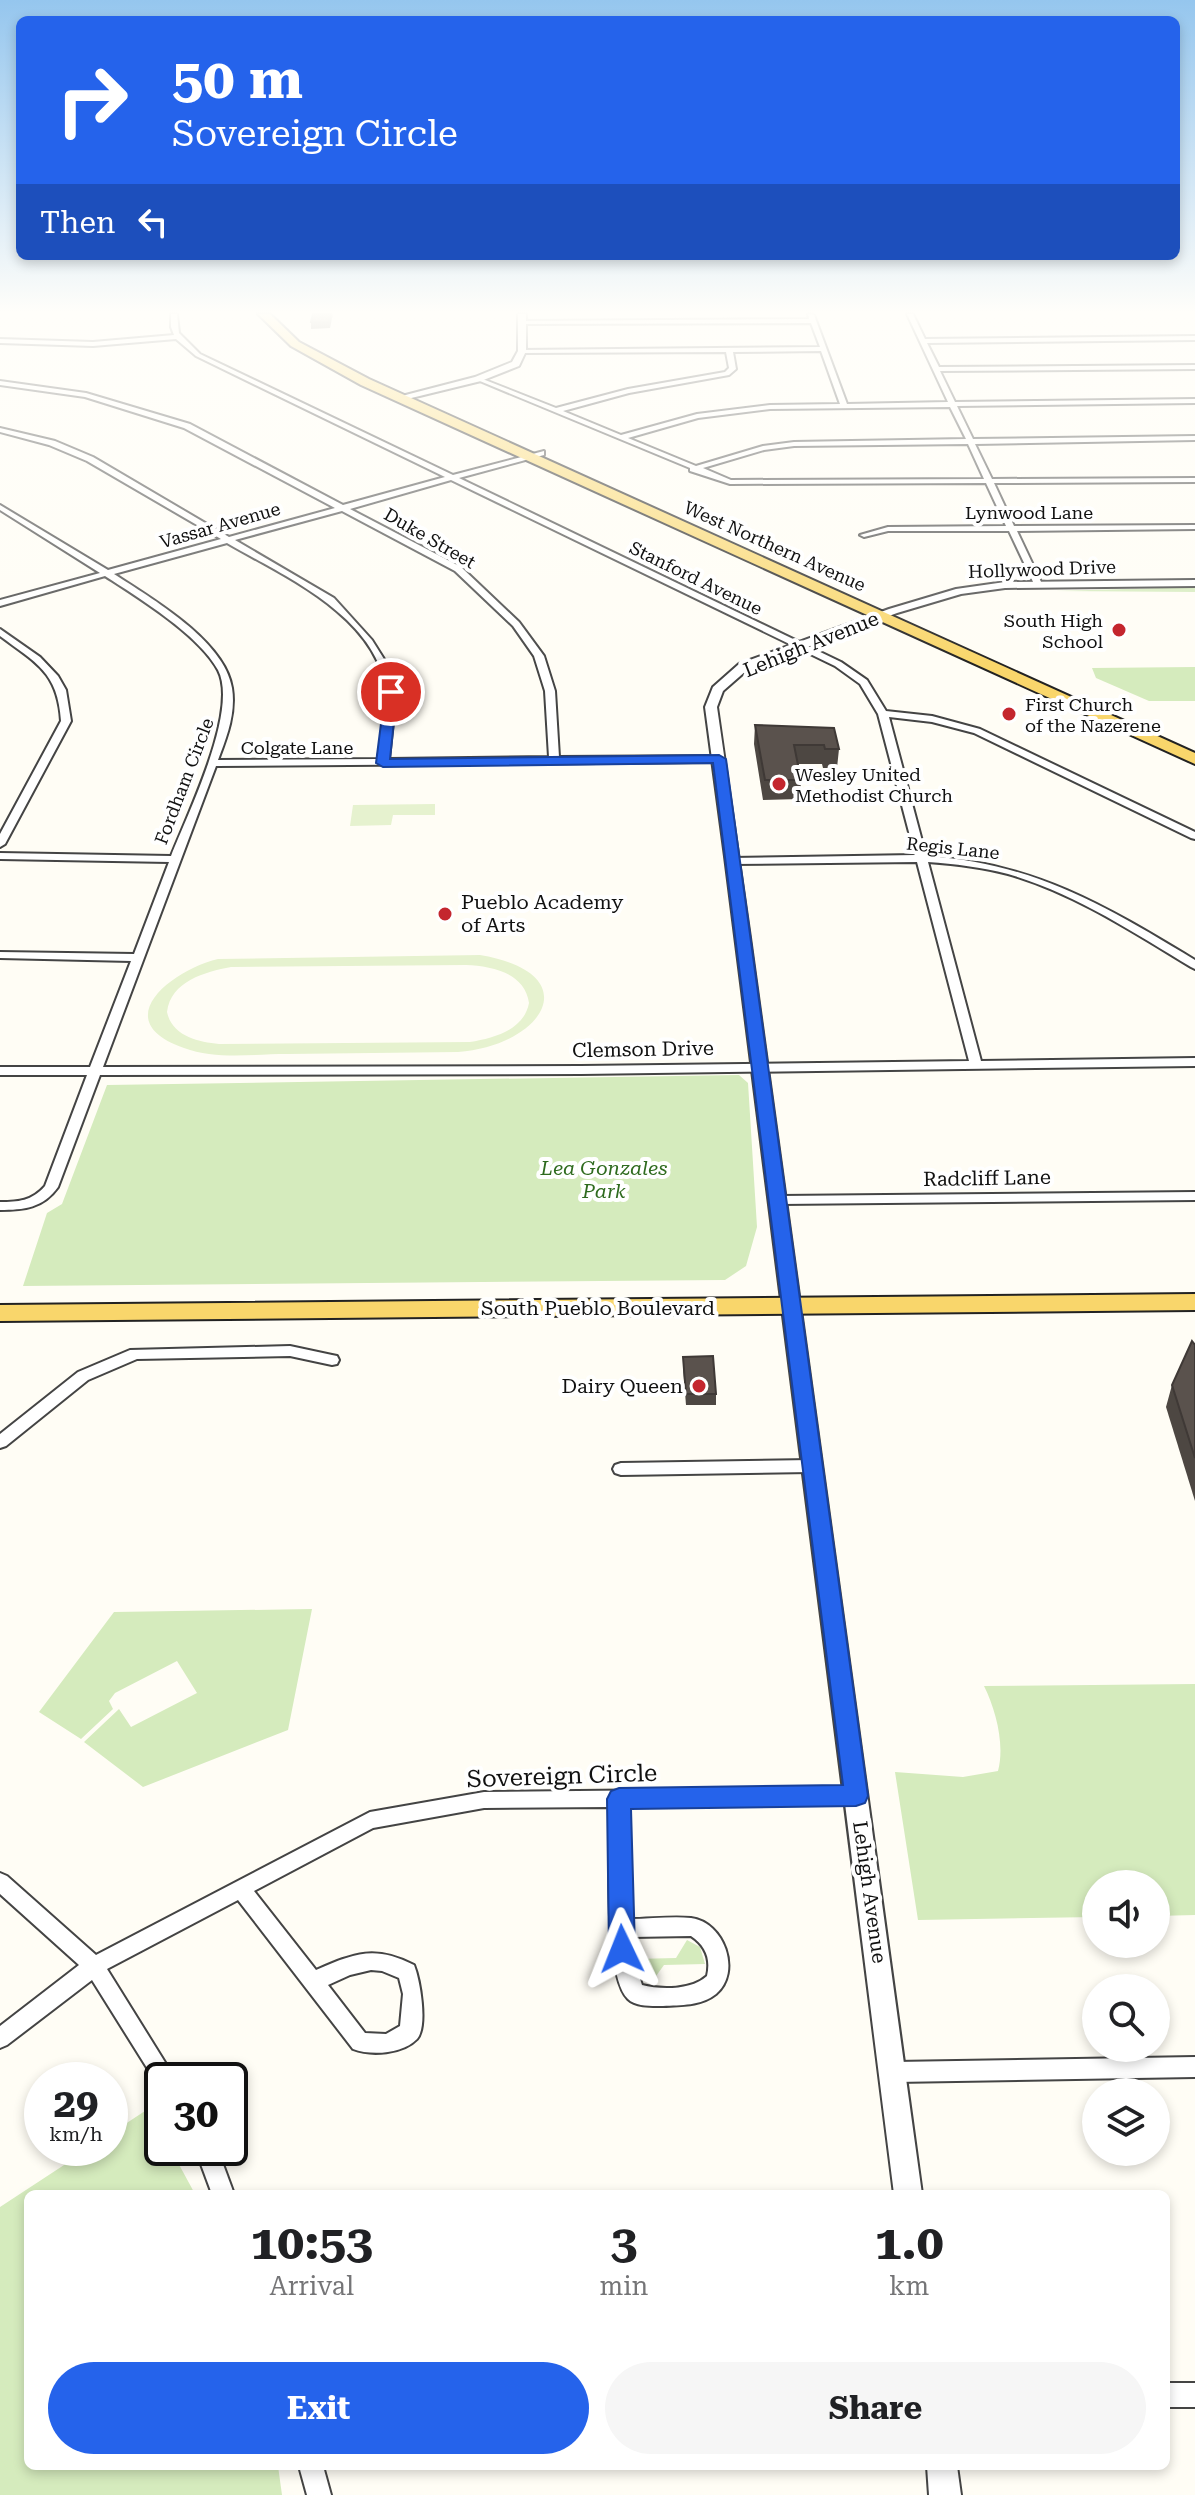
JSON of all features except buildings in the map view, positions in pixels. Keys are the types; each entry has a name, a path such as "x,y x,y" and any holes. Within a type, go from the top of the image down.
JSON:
{"main road":[{"name":"West Northern Avenue","path":"480,430 1195,747"},
{"name":"West Northern Avenue","path":"887,613 1195,759"},
{"name":"South Pueblo Boulevard","path":"0,1313 1195,1302"}],"street":[{"path":"2,430 52,443 90,459 331,600 357,625 380,660 391,692 383,763"},
{"name":"Duke Street","path":"195,430 458,569 516,624 539,656 550,691 554,762"},
{"name":"Stanford Avenue","path":"353,430 801,647 864,682 883,714 976,1065"},
{"path":"601,430 730,482 1195,480"},
{"path":"619,438 650,430"},
{"path":"966,430 1038,584"},
{"path":"693,469 763,448 794,444 1195,438"},
{"name":"Vassar Avenue","path":"0,603 534,455"},
{"name":"Fordham Circle","path":"0,507 185,627 203,643 222,669 229,697 228,714 211,763 51,1187 45,1197 34,1204 0,1206"},
{"name":"Lynwood Lane","path":"864,535 888,529 1195,527"},
{"name":"Hollywood Drive","path":"887,613 960,591 1038,584 1195,583"},
{"name":"Lehigh Avenue","path":"887,613 743,667 717,690 711,707 780,1200 811,1466 895,2072 908,2190"},
{"path":"0,632 51,670 66,702 66,721 0,844"},
{"path":"883,714 932,719 977,731 1195,836"},
{"name":"Colgate Lane","path":"211,763 719,759"},
{"path":"0,856 174,859"},
{"name":"Regis Lane","path":"732,861 920,860 987,865 1049,884 1195,965"},
{"path":"0,955 137,958"},
{"name":"Clemson Drive","path":"93,1073 1195,1062"},
{"path":"0,1071 93,1073"},
{"name":"Radcliff Lane","path":"780,1200 1195,1196"},
{"path":"0,1442 83,1376 135,1354 290,1351 332,1360"},
{"path":"621,1469 811,1466"},
{"name":"Sovereign Circle","path":"0,2038 94,1966 370,1820 484,1800 856,1796"},
{"path":"619,1799 621,1928 623,1970 636,1993 648,1997 690,1996 704,1992 718,1976 717,1949 704,1932 693,1927 621,1928"},
{"path":"0,1882 94,1966 155,2062"},
{"path":"240,1888 312,1982 360,2042 388,2044 410,2032 413,1994 407,1972 388,1960 363,1961 312,1982"},
{"path":"895,2072 1195,2067"},
{"path":"213,2166 222,2190"},
{"path":"1170,2395 1195,2395"},
{"path":"312,2470 319,2495"},
{"path":"942,2470 945,2495"}],"green space":[{"path":"1195,587 1195,592 1056,591"},
{"path":"1195,667 1195,701 1149,701 1096,678 1092,668"},
{"path":"435,804 435,815 393,815 391,825 350,826 353,805"},
{"path":"480,955 514,964 534,977 543,992 542,1008 532,1023 513,1036 488,1047 458,1052 222,1055 196,1052 161,1037 150,1024 148,1011 154,998 182,974 218,959","holes":["476,966 514,978 526,993 529,1003 521,1020 507,1031 470,1042 219,1044 203,1042 180,1032 167,1012 170,1001 182,985 200,975 231,967"]},
{"name":"Lea Gonzales Park","path":"739,1075 748,1083 757,1227 746,1266 725,1280 23,1286 47,1213 62,1204 107,1085"},
{"path":"312,1609 288,1730 143,1787 84,1742 119,1709 131,1727 197,1693 177,1661 115,1693 109,1701 113,1709 81,1739 39,1712 114,1612"},
{"path":"1195,1684 1195,1915 1170,1916 1170,1870 1082,1870 1082,1917 918,1920 895,1772 963,1777 998,1771 998,1728 984,1686"},
{"path":"687,1940 700,1947 705,1964 664,1965 651,1983 640,1978 635,1959 676,1958"},
{"path":"144,2112 144,2166 180,2166 193,2190 26,2190 63,2166 128,2166 128,2122"},
{"path":"24,2191 24,2470 279,2470 282,2495 0,2495 0,2207"}],"place":[{"name":"South High School","path":"1119,630"},
{"name":"First Church of the Nazerene","path":"1009,714"},
{"name":"Wesley United Methodist Church","path":"779,784"},
{"name":"Pueblo Academy of Arts","path":"445,914"},
{"name":"Dairy Queen","path":"699,1386"}],"route":[{"path":"391,692 383,763 719,759 780,1200 811,1466 856,1796 619,1799 622,1949"}]}
